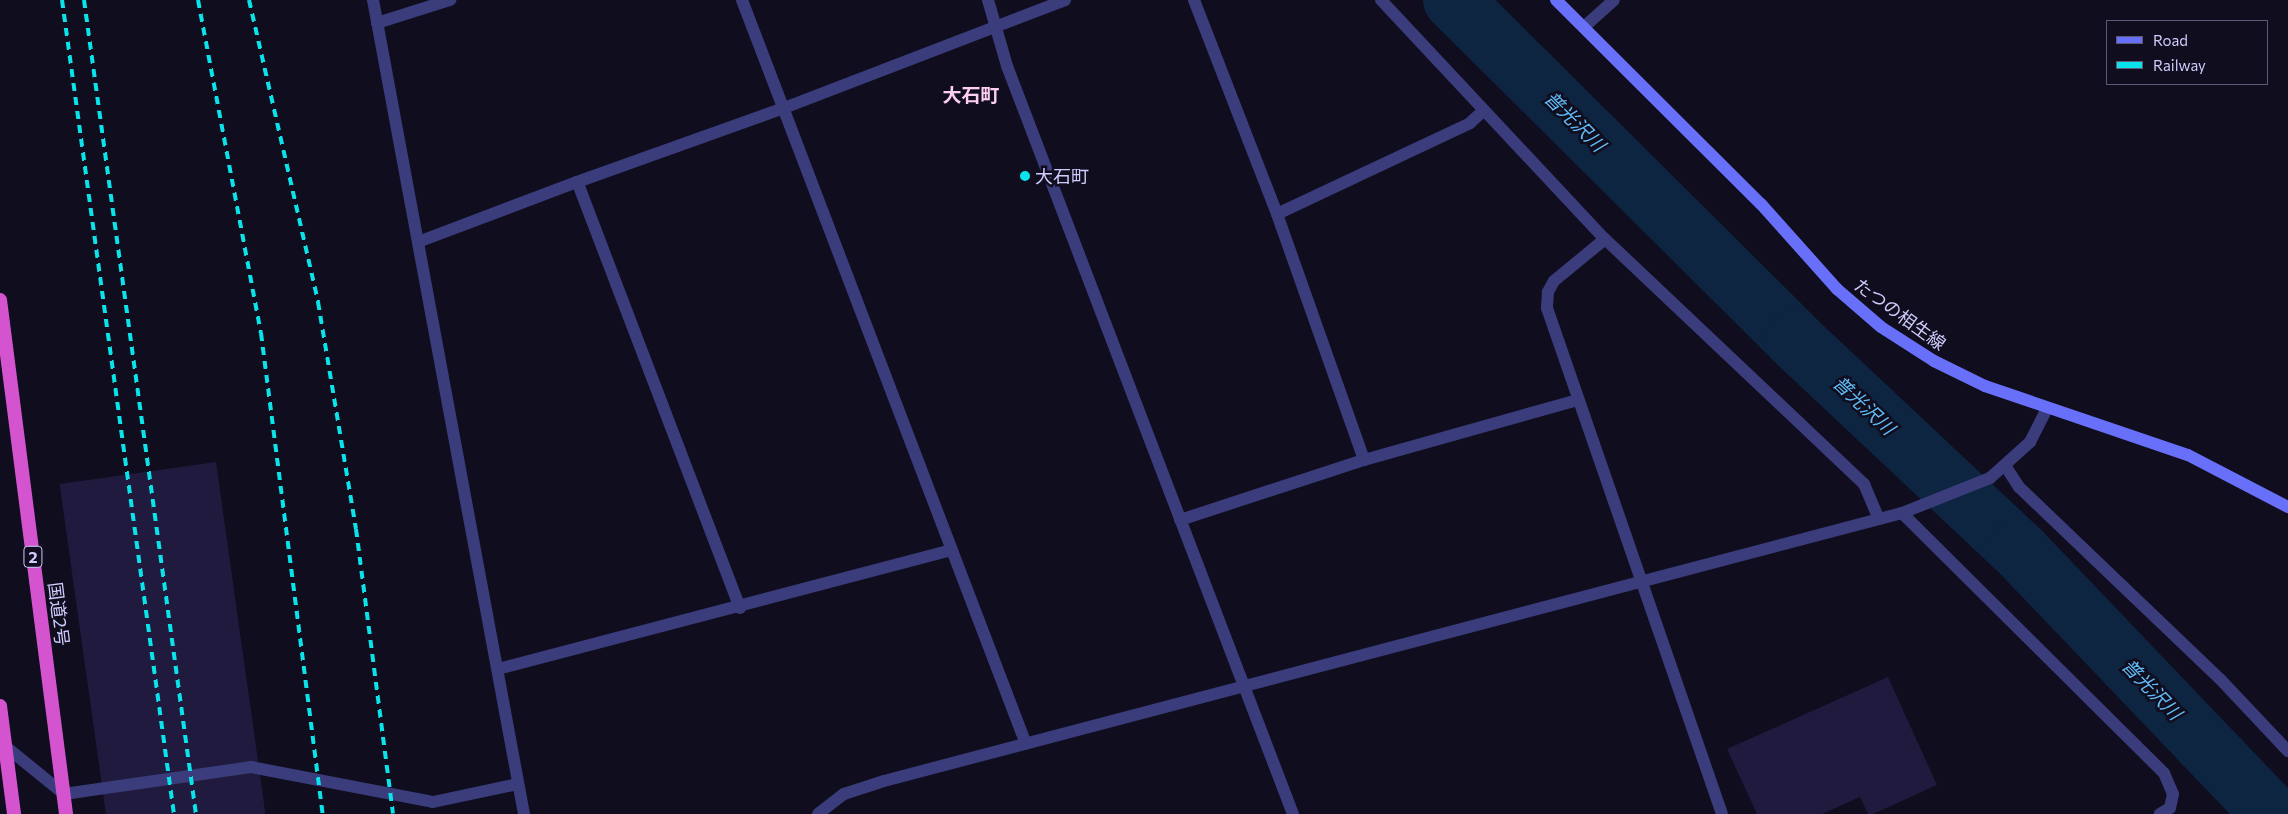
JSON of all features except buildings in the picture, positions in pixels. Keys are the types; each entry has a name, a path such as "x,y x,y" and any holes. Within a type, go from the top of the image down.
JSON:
{"highway":[{"name":"国道2号","path":"0,300 66,814"},
{"path":"0,706 2,742 14,814"}],"main road":[{"name":"たつの相生線","path":"1556,0 1762,204 1837,289 1882,327 1976,382 2188,455 2288,507"}],"street":[{"path":"373,0 524,814"},
{"path":"378,23 450,0"},
{"path":"742,0 1026,744"},
{"path":"988,0 994,26 1292,814"},
{"path":"418,242 784,108 1065,0"},
{"path":"1194,0 1277,214 1364,460"},
{"path":"1380,0 1482,112 1605,239 1864,484 1878,518"},
{"path":"1584,27 1614,0"},
{"path":"1277,214 1470,123 1482,112"},
{"path":"578,182 740,608"},
{"path":"1605,239 1554,281 1548,292 1548,308 1578,400 1722,814"},
{"path":"1180,520 1364,460 1578,400"},
{"path":"818,814 853,791 1642,580 1908,511 1990,478 2006,467 2030,442 2047,408"},
{"path":"2006,467 2019,487 2221,680 2288,751"},
{"path":"1908,511 2164,773 2173,794 2170,808 2160,814"},
{"path":"498,669 740,608 951,550"},
{"path":"2,742 64,794 251,768 433,802 518,784"}],"waterway":[{"name":"普光沢川","path":"1453,0 1794,339 2018,549 2271,814"}],"railway":[{"path":"62,0 174,814"},
{"path":"84,0 196,814"},
{"path":"198,0 261,333 323,814"},
{"path":"249,0 318,302 356,529 393,814"}],"place":[{"name":"大石町","path":"1025,176"}],"district":[{"name":"大石町","path":"971,95"}]}
